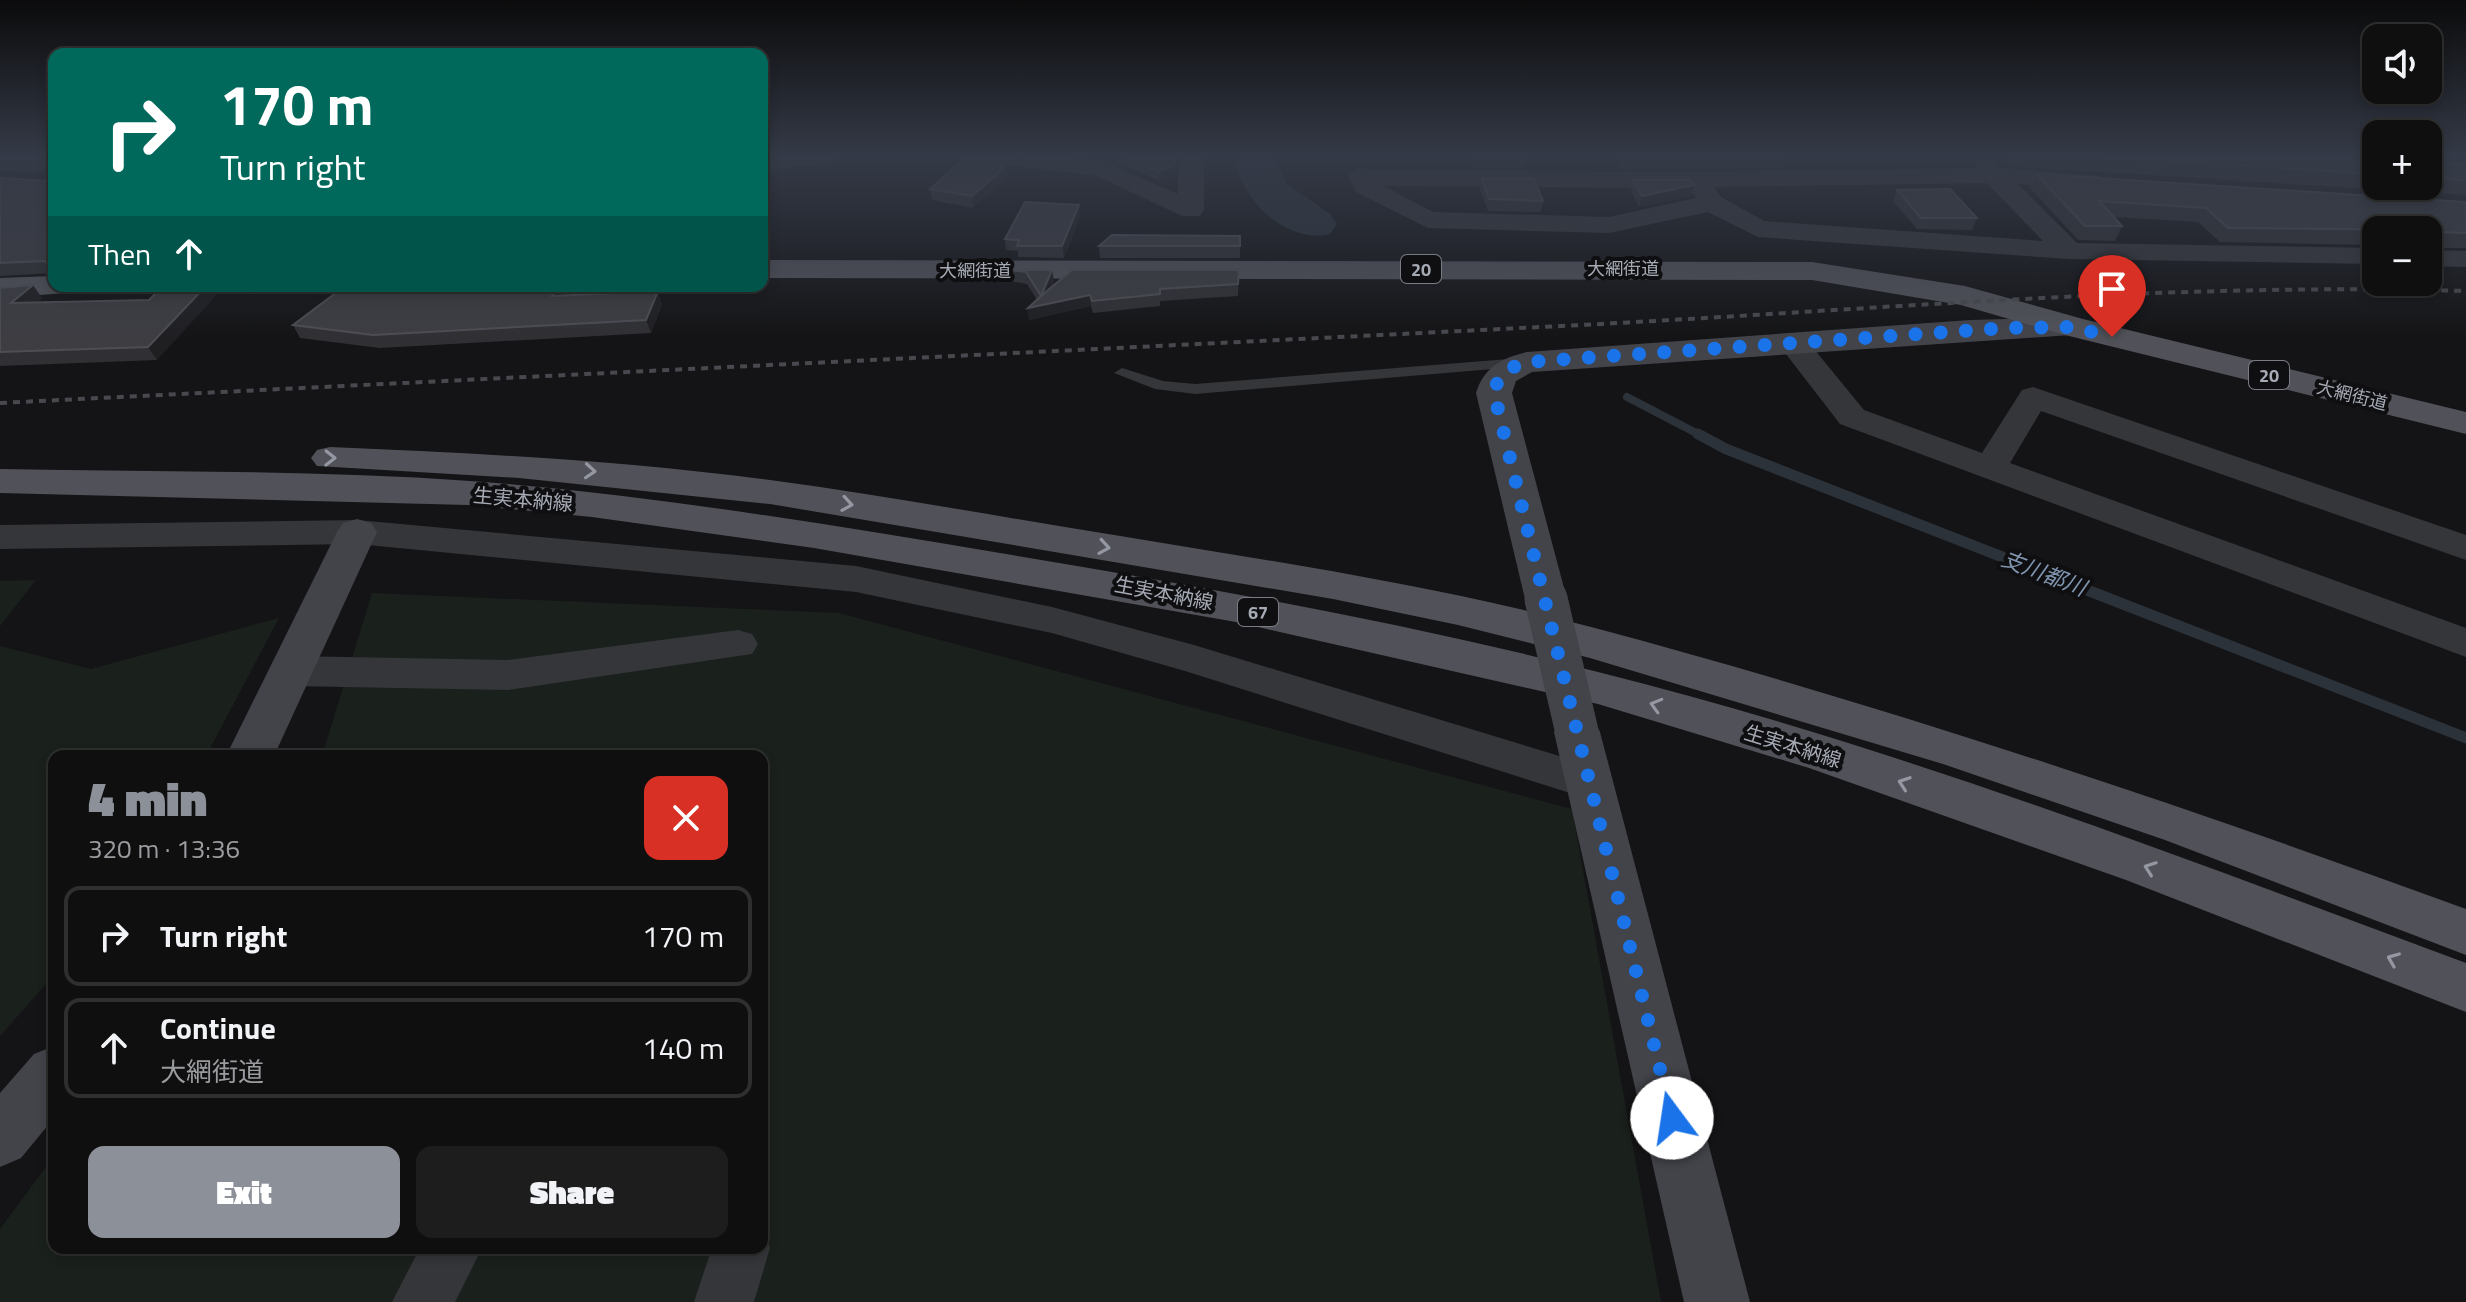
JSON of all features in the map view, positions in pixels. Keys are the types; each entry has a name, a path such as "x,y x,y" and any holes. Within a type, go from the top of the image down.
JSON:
{"main road":[{"name":"大網街道","path":"768,269 1812,271 1965,296 2073,327 2466,423"},
{"path":"0,288 48,286"},
{"name":"生実本納線","path":"0,456 406,460 608,473 785,495 1348,588 1593,643 1954,749 2183,826 2466,932"},
{"name":"生実本納線","path":"0,481 231,484 468,493 592,505 814,535 1114,583 1236,607 1598,688 1821,753 2144,865 2466,988"}],"street":[{"path":"1422,217 1428,220 1609,225 1632,217"},
{"path":"1741,217 1758,229 2069,251 2362,256"},
{"path":"2035,217 2069,251"},
{"path":"2442,258 2466,259"},
{"path":"1717,1302 1494,393 1498,376 1527,362 1970,330 2073,327"},
{"path":"1794,345 1852,417 2466,643"},
{"path":"1991,467 2033,397 2466,548"},
{"path":"0,537 357,532 871,582 1052,620 1583,757"},
{"path":"253,750 357,532"},
{"path":"291,671 508,675 738,644"},
{"path":"0,1138 48,1080"},
{"path":"422,1302 450,1254"},
{"path":"724,1302 739,1254"}],"lane":[{"path":"1122,373 1161,386 1195,389 1527,362"}],"shaded area":[{"path":"36,580 0,626 0,581"},
{"path":"372,593 839,613 1572,809 1661,1302 0,1302 0,1229 48,1164 48,1254 768,1254 768,750 324,750"},
{"path":"279,618 209,750 48,750 48,982 0,1036 0,646 91,669"}],"building":[{"path":"0,217 48,217 48,266 45,261 0,263"},
{"path":"1017,217 1074,217 1062,246 1017,246 1019,240 1005,239"},
{"path":"1920,217 1977,218 1921,218"},
{"path":"2076,217 2113,217 2122,226 2085,226"},
{"path":"2216,217 2362,217 2362,229 2228,228"},
{"path":"2442,217 2466,217 2466,233 2442,232"},
{"path":"1112,235 1240,236 1240,246 1099,246"},
{"path":"1009,270 1052,270 1041,296 1026,272"},
{"path":"1072,270 1239,270 1238,284 1160,289 1160,294 1092,301 1090,295 1028,308"},
{"path":"33,285 11,303 149,300 157,292 200,292 148,347 0,352 0,288"},
{"path":"337,292 555,292 552,296 658,292 646,320 373,335 293,325"}],"waterway":[{"name":"支川都川","path":"1303,217 1314,224"},
{"name":"支川都川","path":"1627,397 1702,436"},
{"name":"支川都川","path":"1698,434 1726,449 2466,738"}],"railway":[{"path":"0,403 1561,326 2127,294 2353,289 2466,291"}],"route":[{"path":"1672,1118 1494,393 1498,376 1527,362 1970,330 2073,327 2112,337"}]}
